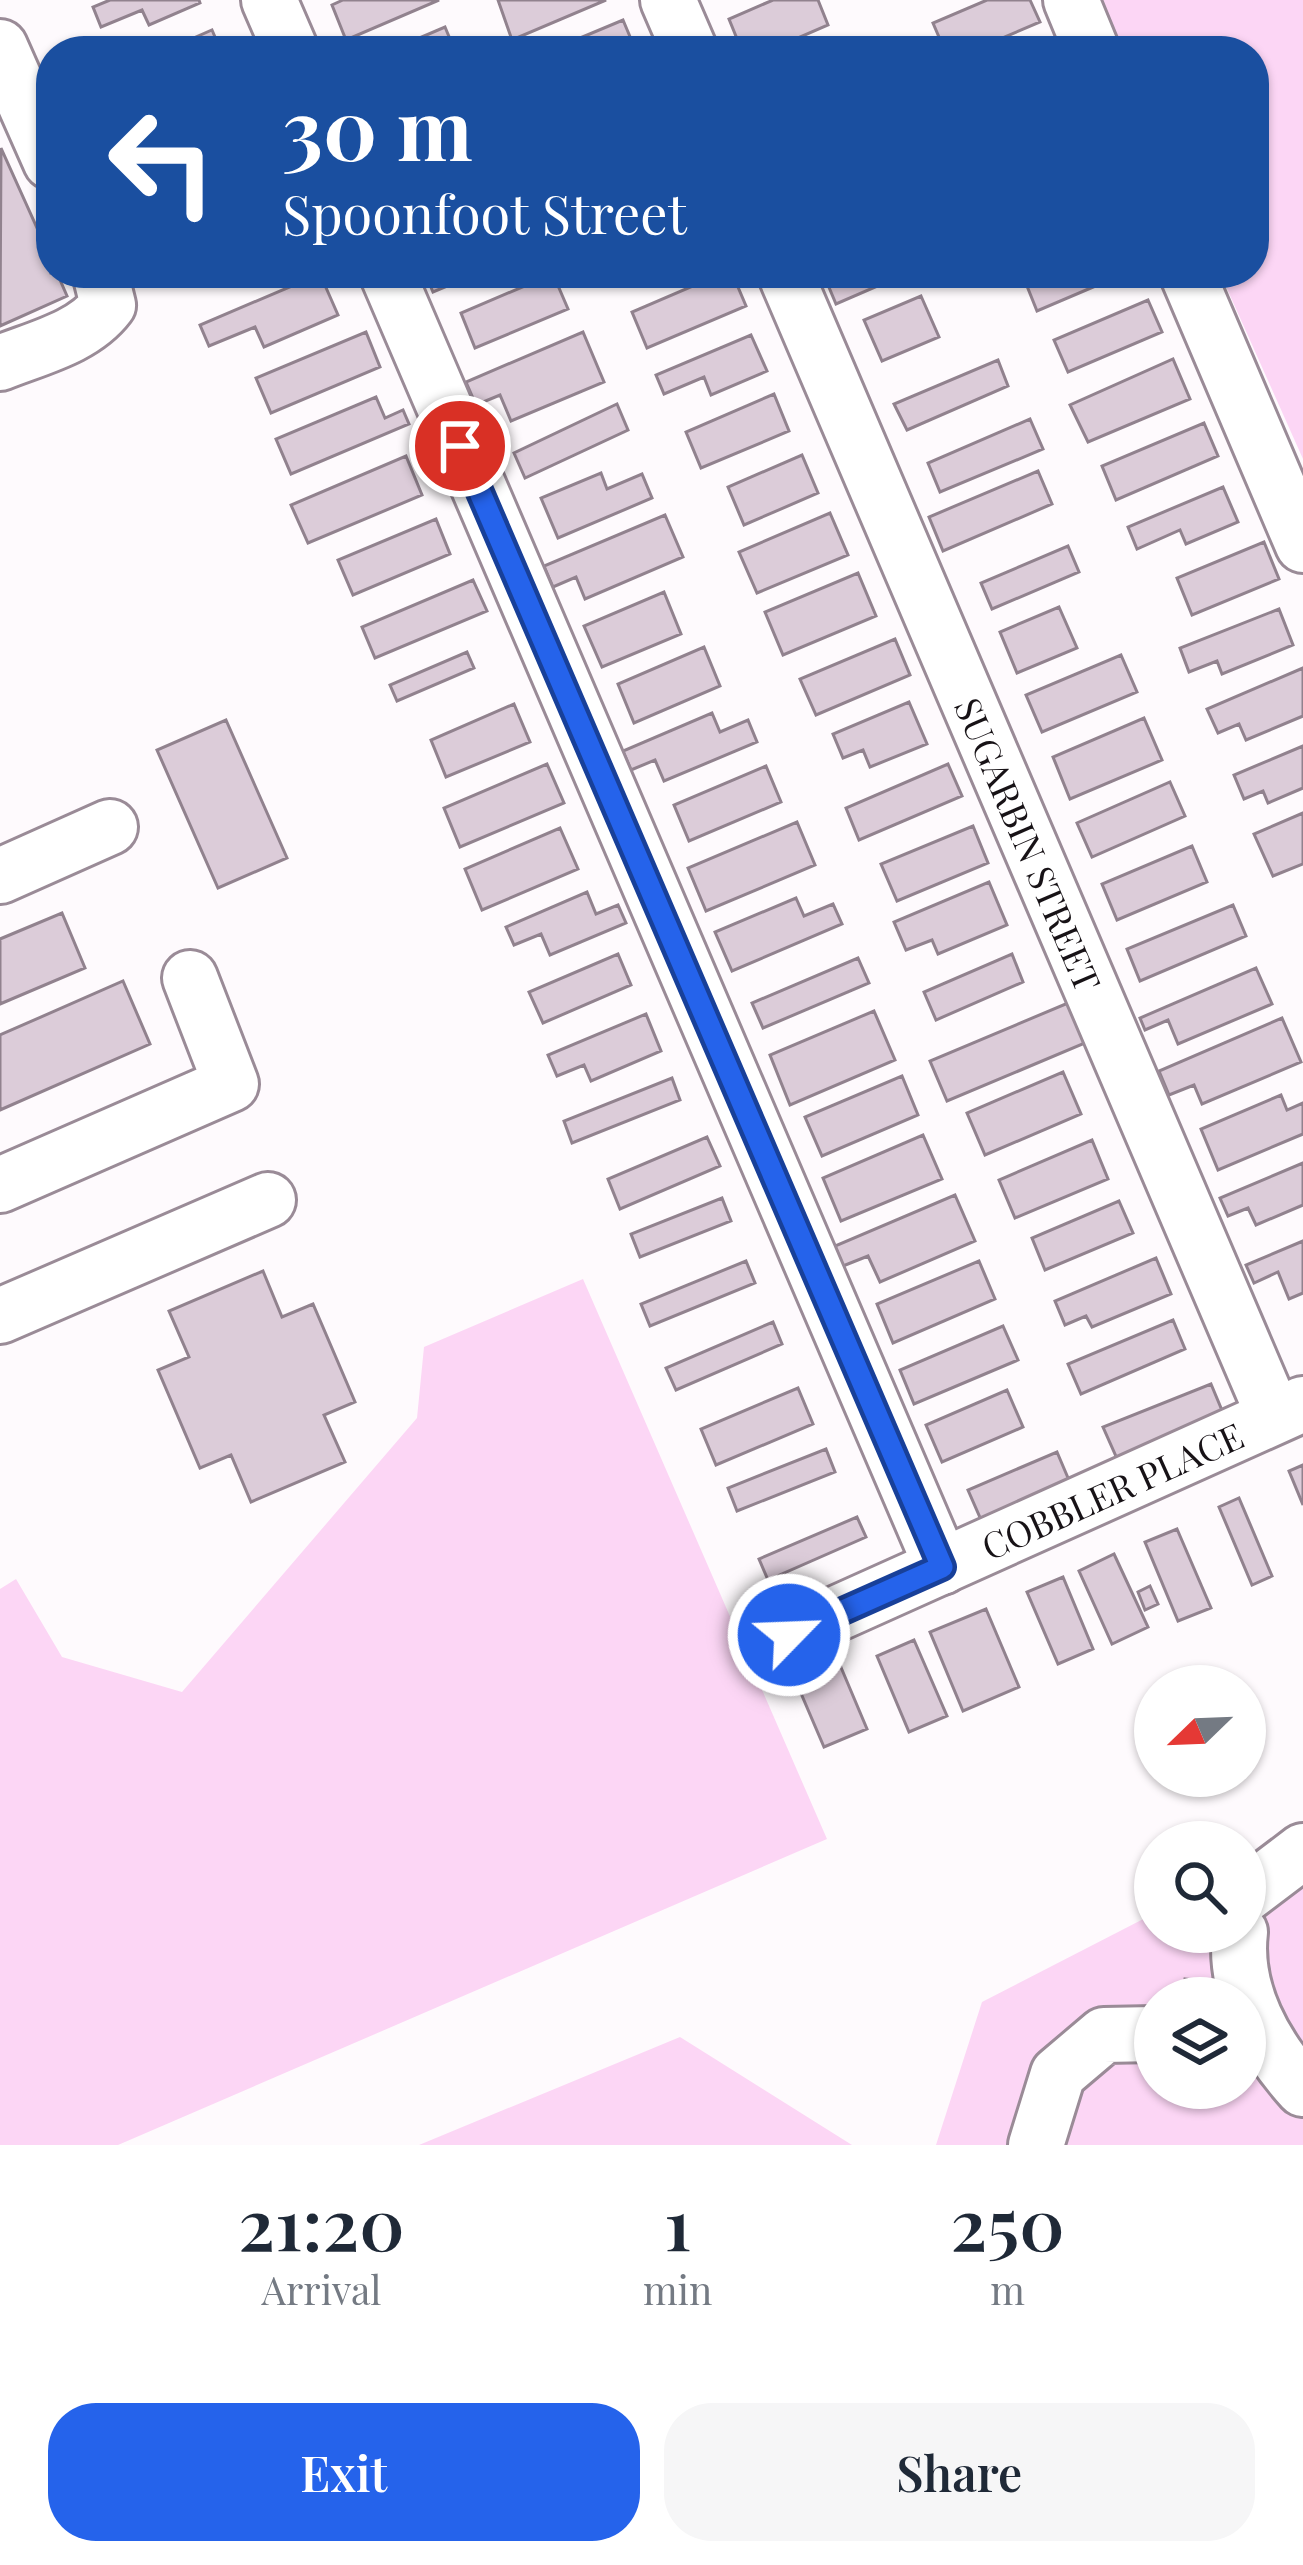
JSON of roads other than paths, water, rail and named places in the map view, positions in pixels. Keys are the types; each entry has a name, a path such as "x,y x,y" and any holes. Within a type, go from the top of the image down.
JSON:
{"lane":[{"path":"269,0 285,36"},
{"path":"668,0 684,36"},
{"path":"1071,0 1086,36"},
{"path":"7,81 36,134"},
{"path":"0,363 77,332 98,318 108,305 104,288"},
{"path":"393,288 942,1567"},
{"name":"SUGARBIN STREET","path":"792,288 1288,1410"},
{"path":"1193,288 1303,545"},
{"path":"0,876 110,827"},
{"path":"0,1185 231,1084 190,978"},
{"path":"0,1316 268,1200"},
{"name":"COBBLER PLACE","path":"789,1635 1288,1410"},
{"path":"1266,1879 1303,1851"},
{"path":"1036,2145 1058,2074 1104,2035 1134,2034"},
{"path":"1266,2052 1303,2089"}]}
